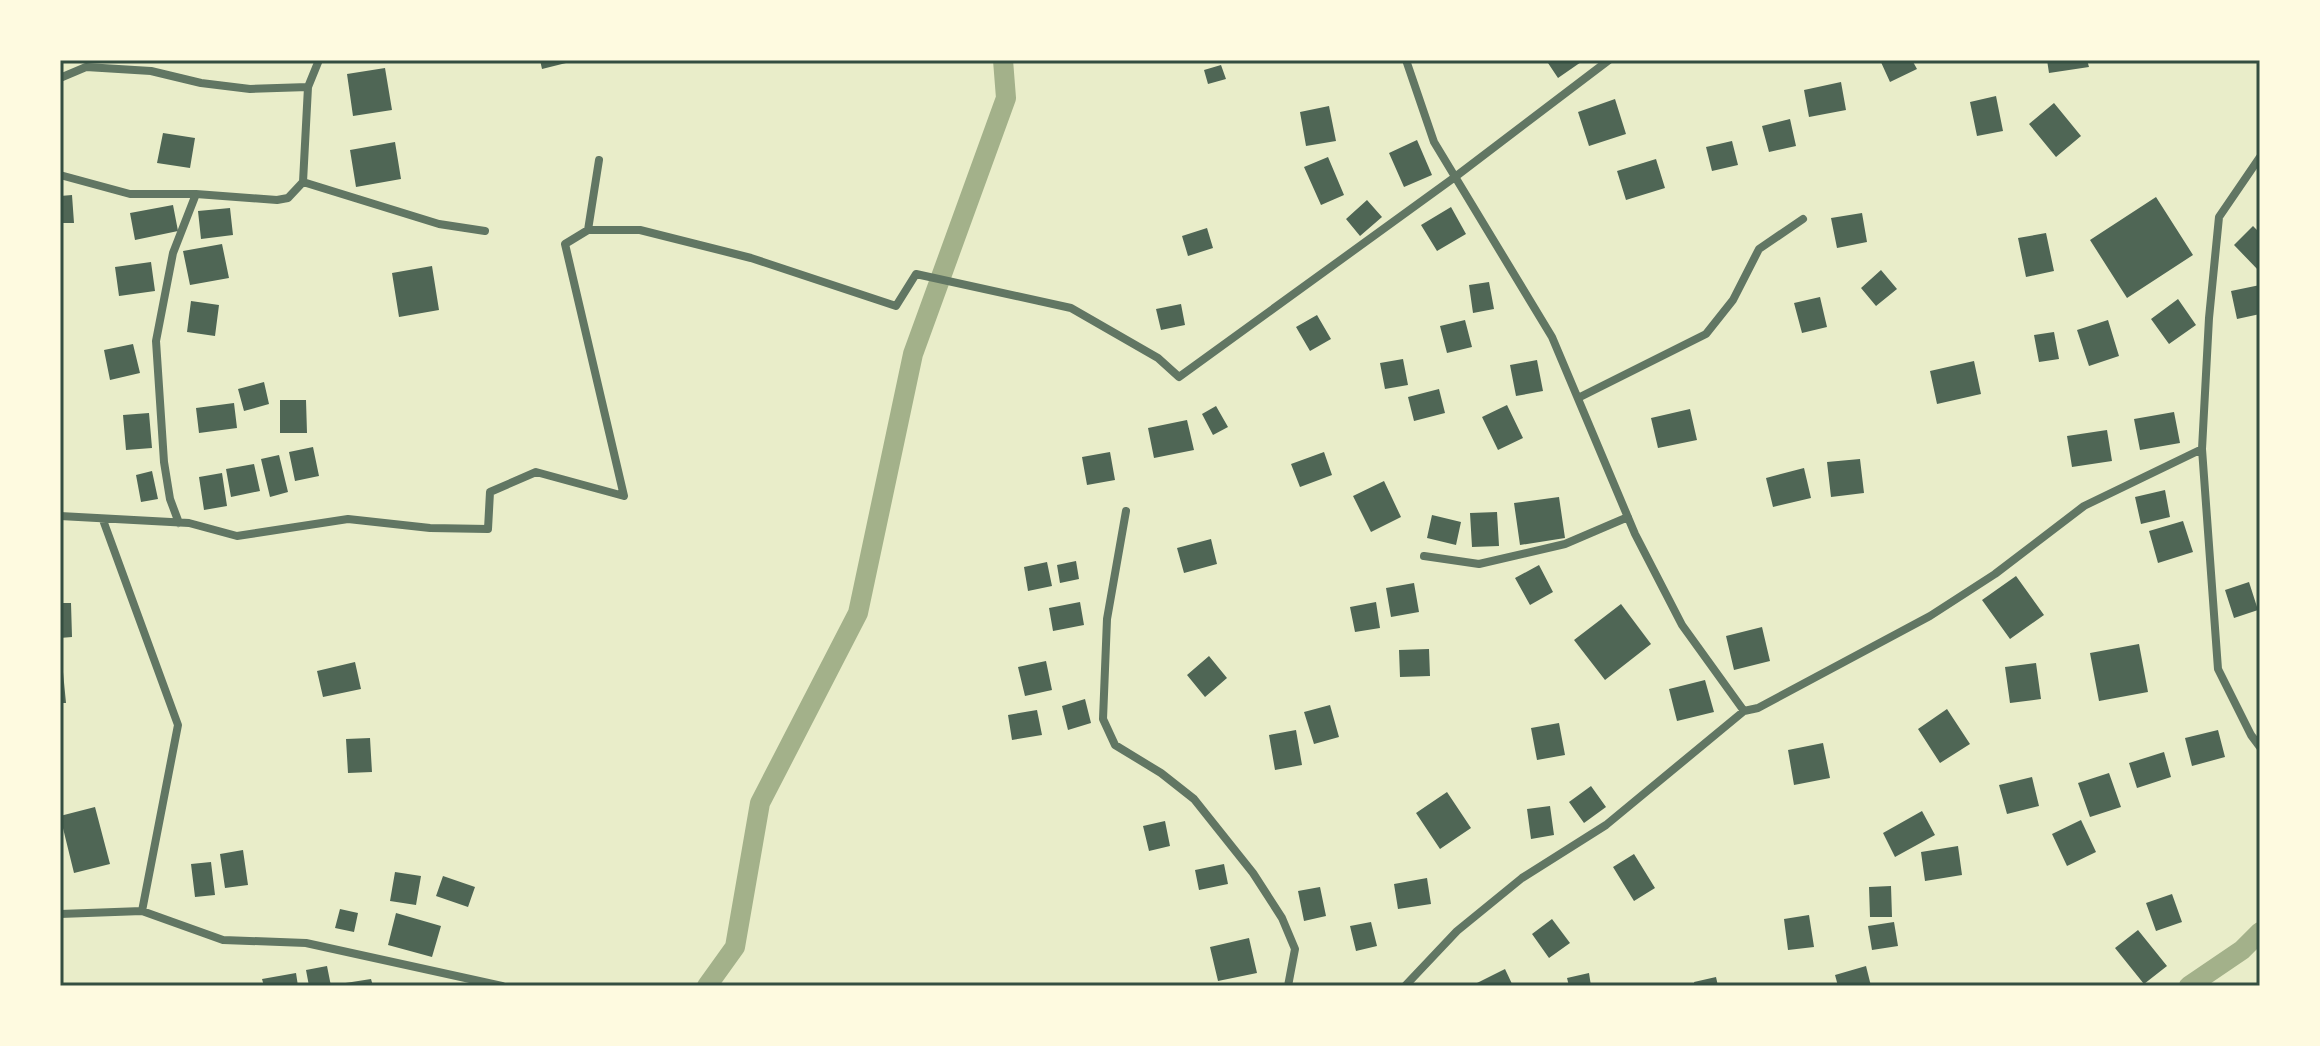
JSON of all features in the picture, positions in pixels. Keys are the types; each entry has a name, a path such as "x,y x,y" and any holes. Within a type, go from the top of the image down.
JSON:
{"street":[{"path":"60,175 130,194 288,198 303,182 308,87 319,60"},
{"path":"1406,60 1434,142 1552,337 1628,517 1682,625 1744,711"},
{"path":"60,516 189,523 237,536 348,519 430,528 488,529 490,492 536,472 624,496 565,244 588,230 640,230 751,258 896,306 916,274 1071,308 1158,358 1179,377 1455,177 1609,60"},
{"path":"60,78 86,67 151,71 201,83 250,89 308,87"},
{"path":"2260,157 2219,217 2209,318 2202,449 2218,669 2260,747"},
{"path":"588,230 599,160"},
{"path":"303,182 439,224 485,231"},
{"path":"179,523 170,499 164,462 156,341 173,253 196,194"},
{"path":"1578,398 1706,334 1733,300 1759,249 1803,219"},
{"path":"1405,986 1457,931 1522,878 1606,825 1744,711 1758,708 1930,616 1995,574 2084,506 2202,449"},
{"path":"1126,511 1107,619 1103,719 1115,745 1161,773 1194,799 1253,873 1282,918 1295,949 1288,986"},
{"path":"1424,556 1479,564 1565,544 1628,517"},
{"path":"103,520 178,725 142,911"},
{"path":"60,914 142,911 223,940 306,943 502,986"}],"building":[{"path":"540,60 574,60 574,61 542,69"},
{"path":"1546,60 1584,60 1558,78"},
{"path":"1880,60 1912,60 1917,69 1890,82"},
{"path":"2047,60 2087,60 2089,67 2049,73"},
{"path":"1221,65 1226,79 1208,84 1204,70"},
{"path":"385,68 392,110 353,116 347,74"},
{"path":"1841,82 1846,110 1809,117 1804,90"},
{"path":"1996,96 2003,131 1977,136 1970,102"},
{"path":"1615,99 1626,134 1589,146 1578,112"},
{"path":"2054,103 2081,136 2056,157 2029,124"},
{"path":"1329,106 1336,141 1306,146 1300,112"},
{"path":"1790,119 1796,146 1769,152 1762,126"},
{"path":"163,133 195,138 190,168 157,163"},
{"path":"1417,140 1432,175 1404,187 1389,153"},
{"path":"1732,141 1738,165 1712,171 1706,147"},
{"path":"395,142 401,179 356,187 350,150"},
{"path":"1328,157 1344,195 1321,205 1304,167"},
{"path":"1656,159 1665,188 1626,200 1617,171"},
{"path":"72,195 74,223 60,223 60,196"},
{"path":"2156,197 2193,255 2127,298 2090,240"},
{"path":"1367,200 1382,217 1360,236 1346,219"},
{"path":"173,205 178,231 135,240 130,213"},
{"path":"1451,207 1466,234 1437,251 1421,225"},
{"path":"230,208 233,235 201,239 198,211"},
{"path":"1862,213 1867,242 1837,248 1831,218"},
{"path":"2253,226 2260,233 2260,272 2234,245"},
{"path":"1207,228 1213,248 1188,256 1182,236"},
{"path":"2046,233 2054,271 2026,277 2018,238"},
{"path":"222,244 229,278 190,285 183,251"},
{"path":"151,262 155,291 119,296 115,267"},
{"path":"432,266 439,310 399,317 392,273"},
{"path":"1881,270 1897,289 1876,306 1861,288"},
{"path":"1489,282 1494,309 1473,313 1469,285"},
{"path":"2260,285 2260,314 2237,319 2231,291"},
{"path":"1820,297 1827,327 1802,333 1794,303"},
{"path":"2178,299 2196,325 2169,344 2151,319"},
{"path":"191,301 219,305 215,336 187,332"},
{"path":"1181,304 1185,325 1161,330 1156,309"},
{"path":"1317,315 1331,339 1310,351 1296,327"},
{"path":"1465,320 1472,347 1447,353 1440,326"},
{"path":"2108,320 2119,356 2089,366 2077,330"},
{"path":"2054,332 2059,359 2039,362 2034,335"},
{"path":"133,344 140,373 110,380 104,350"},
{"path":"1403,359 1408,385 1385,389 1380,363"},
{"path":"1537,360 1543,391 1516,396 1510,365"},
{"path":"1974,361 1981,394 1937,404 1930,371"},
{"path":"264,382 269,404 244,411 238,389"},
{"path":"1439,389 1445,413 1414,421 1408,397"},
{"path":"280,400 306,400 307,433 280,433"},
{"path":"234,403 237,428 199,433 196,408"},
{"path":"1507,405 1523,438 1498,450 1482,417"},
{"path":"1216,406 1228,427 1213,435 1202,414"},
{"path":"1690,409 1697,440 1658,448 1651,418"},
{"path":"2174,412 2180,443 2140,450 2134,419"},
{"path":"149,413 152,448 126,450 123,415"},
{"path":"1187,420 1194,450 1154,458 1148,428"},
{"path":"2107,430 2112,461 2072,467 2067,436"},
{"path":"313,447 319,476 295,481 289,452"},
{"path":"1110,452 1115,480 1087,485 1082,457"},
{"path":"1324,452 1332,475 1300,487 1291,464"},
{"path":"279,455 288,492 270,497 261,459"},
{"path":"1860,459 1864,493 1831,497 1827,462"},
{"path":"254,464 260,491 231,497 226,469"},
{"path":"1804,468 1811,498 1773,507 1766,478"},
{"path":"152,471 158,499 141,502 136,475"},
{"path":"222,473 227,506 204,510 199,477"},
{"path":"1384,481 1401,517 1371,532 1353,496"},
{"path":"2165,490 2170,517 2141,524 2135,497"},
{"path":"1559,497 1565,538 1520,545 1514,503"},
{"path":"1497,512 1499,546 1472,547 1470,513"},
{"path":"1432,515 1461,522 1456,545 1427,538"},
{"path":"2183,521 2193,552 2158,563 2149,531"},
{"path":"1211,539 1217,564 1184,573 1177,548"},
{"path":"1076,561 1079,579 1060,583 1057,565"},
{"path":"1047,562 1052,586 1028,591 1024,567"},
{"path":"1539,565 1553,592 1530,605 1515,578"},
{"path":"2016,576 2044,615 2010,639 1982,600"},
{"path":"2249,582 2258,610 2234,618 2225,590"},
{"path":"1414,583 1419,612 1391,617 1386,588"},
{"path":"1080,602 1084,625 1053,631 1049,608"},
{"path":"1376,602 1380,628 1355,632 1350,607"},
{"path":"60,603 71,603 72,637 60,638"},
{"path":"1621,604 1651,644 1605,680 1574,640"},
{"path":"1762,627 1770,661 1734,670 1726,636"},
{"path":"2139,644 2148,692 2099,701 2090,653"},
{"path":"1429,649 1430,676 1400,677 1399,650"},
{"path":"1209,656 1227,678 1205,697 1187,675"},
{"path":"1046,661 1052,690 1025,696 1018,667"},
{"path":"355,662 361,689 323,697 317,671"},
{"path":"2036,663 2041,699 2010,703 2005,667"},
{"path":"60,672 63,672 66,703 60,703"},
{"path":"1705,680 1714,712 1677,721 1669,689"},
{"path":"1085,699 1091,723 1068,730 1062,706"},
{"path":"1330,705 1339,737 1314,744 1304,712"},
{"path":"1947,709 1970,744 1940,763 1918,729"},
{"path":"1037,710 1042,735 1012,740 1008,715"},
{"path":"1559,723 1565,755 1537,760 1531,728"},
{"path":"1296,730 1302,765 1275,770 1269,735"},
{"path":"2218,730 2225,757 2192,766 2185,738"},
{"path":"370,738 372,772 348,773 346,739"},
{"path":"1823,743 1830,778 1794,785 1788,750"},
{"path":"2164,752 2171,777 2137,788 2129,763"},
{"path":"2109,773 2121,807 2090,817 2078,783"},
{"path":"2032,777 2039,806 2007,814 1999,785"},
{"path":"1591,786 1606,807 1584,823 1569,802"},
{"path":"1447,792 1471,828 1440,849 1416,813"},
{"path":"1550,806 1554,835 1531,839 1527,809"},
{"path":"95,807 110,864 74,873 60,816"},
{"path":"1922,811 1935,835 1895,857 1883,833"},
{"path":"2081,820 2096,852 2067,866 2052,834"},
{"path":"1165,821 1170,846 1149,851 1143,826"},
{"path":"1958,846 1962,875 1925,881 1921,852"},
{"path":"243,850 248,885 225,888 220,854"},
{"path":"1634,854 1655,888 1634,901 1613,867"},
{"path":"211,862 215,895 195,897 191,864"},
{"path":"1224,864 1228,884 1199,890 1195,870"},
{"path":"395,872 421,876 416,905 390,901"},
{"path":"443,876 475,887 468,907 436,896"},
{"path":"1427,878 1431,904 1398,909 1394,884"},
{"path":"1891,886 1892,917 1870,917 1869,887"},
{"path":"1320,887 1326,916 1304,921 1298,891"},
{"path":"2172,894 2182,922 2156,931 2146,903"},
{"path":"340,909 358,913 354,932 335,928"},
{"path":"396,913 441,926 432,957 388,945"},
{"path":"1809,915 1814,947 1788,950 1784,919"},
{"path":"1552,919 1570,943 1549,958 1532,934"},
{"path":"1371,922 1377,946 1356,951 1350,926"},
{"path":"1894,922 1898,946 1872,950 1868,926"},
{"path":"2138,930 2167,966 2144,984 2115,948"},
{"path":"1249,938 1257,973 1218,981 1210,947"},
{"path":"327,966 331,986 309,986 306,970"},
{"path":"1866,966 1871,986 1838,986 1835,975"},
{"path":"1505,969 1513,986 1471,986"},
{"path":"296,973 298,986 264,986 262,979"},
{"path":"1589,973 1591,986 1569,986 1567,978"},
{"path":"1716,977 1718,986 1695,986 1694,982"},
{"path":"371,979 373,986 339,986 339,984"}],"waterway":[{"path":"707,986 735,947 760,803 858,613 913,354 1006,98 1003,60"},
{"path":"2189,986 2242,950 2260,932"}]}
